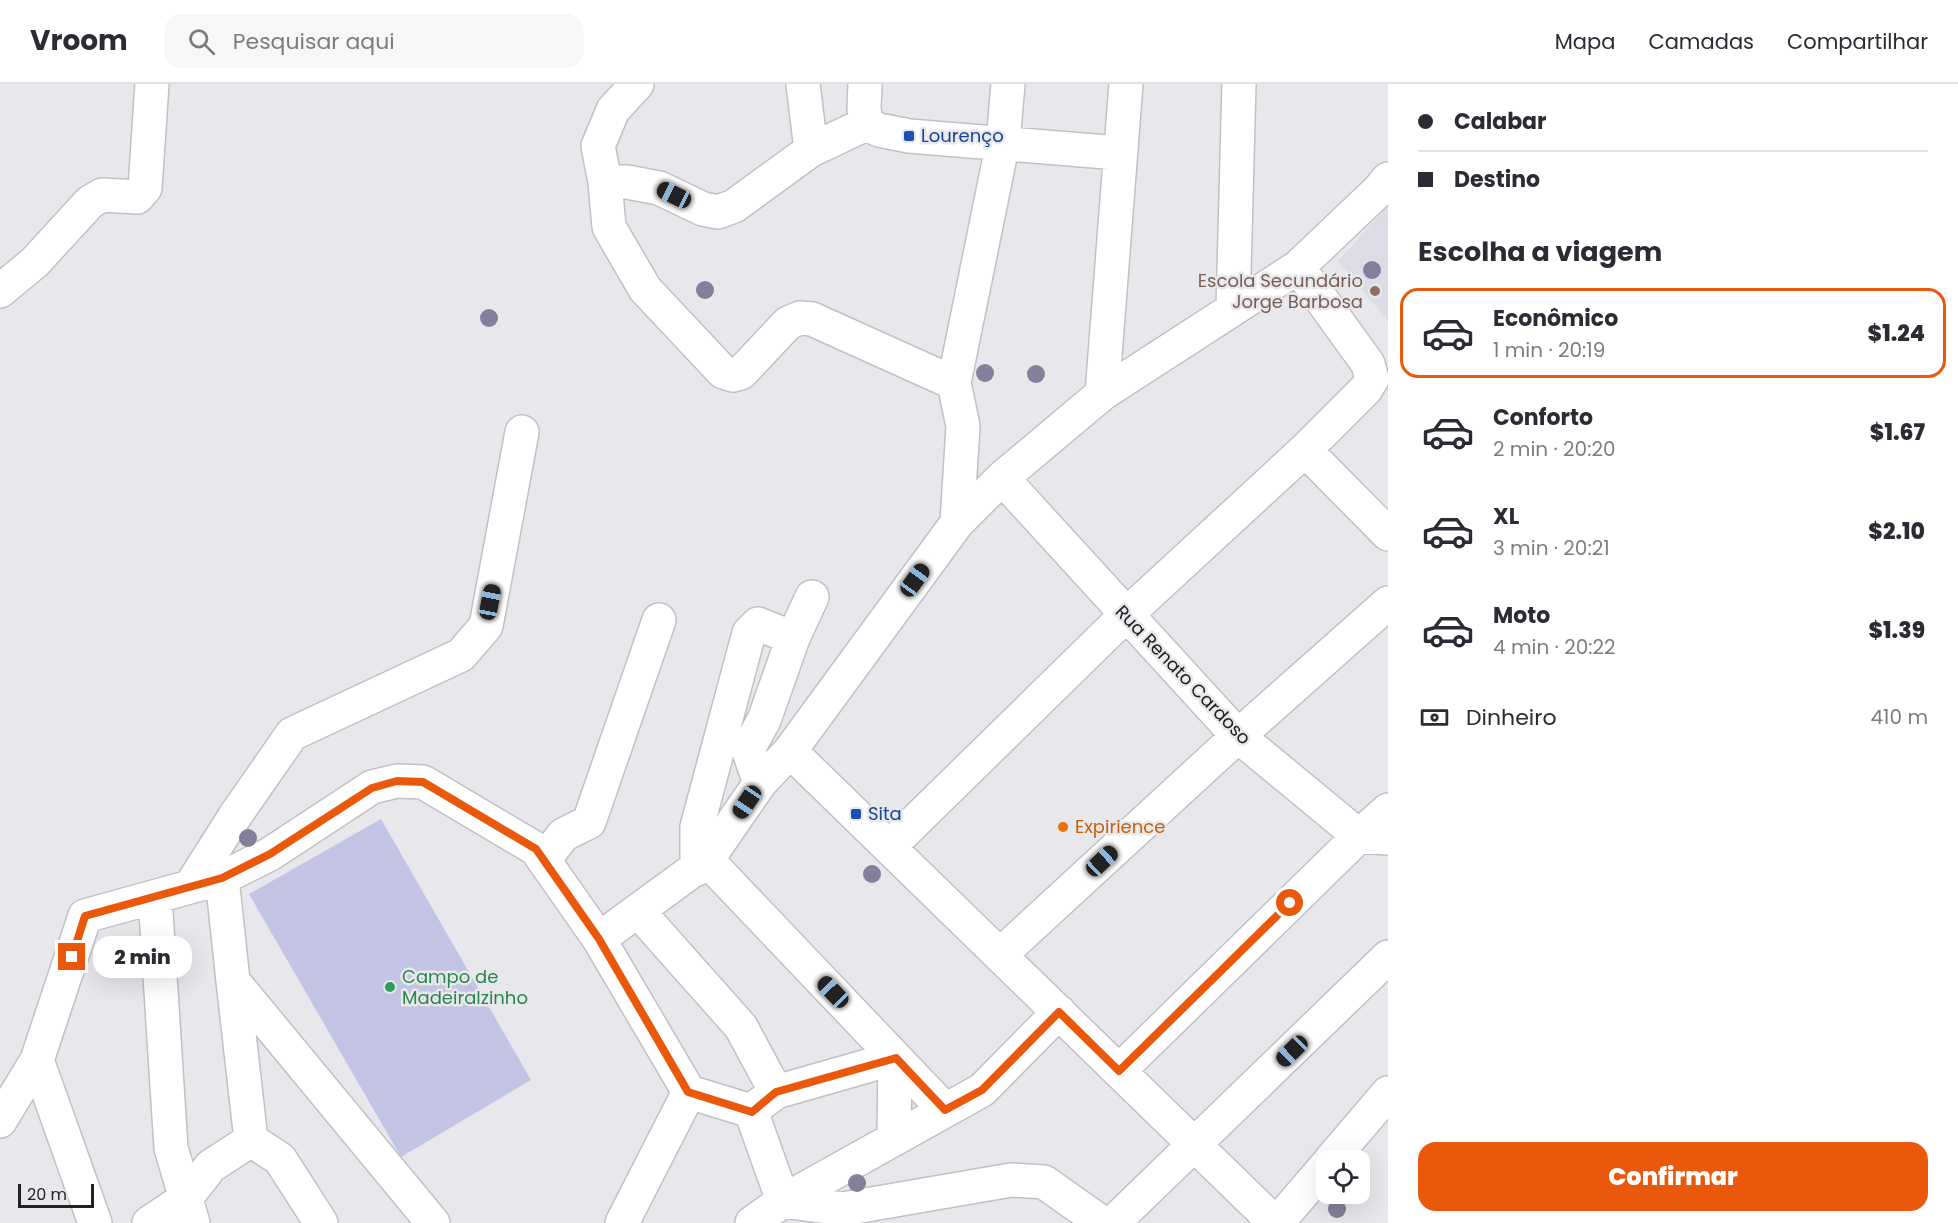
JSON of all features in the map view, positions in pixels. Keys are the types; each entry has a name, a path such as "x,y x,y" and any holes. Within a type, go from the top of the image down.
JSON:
{"street":[{"path":"0,291 35,261 90,202 102,195 137,197 145,188 152,84"},
{"path":"636,84 613,110 598,146 605,182 609,227 645,289 723,372 733,375 741,373 788,323 800,318 812,319 954,383"},
{"path":"803,84 812,150"},
{"path":"865,84 866,124"},
{"path":"957,523 963,426 954,383 1004,142 1008,84"},
{"path":"1102,394 1126,84"},
{"path":"1233,309 1239,84"},
{"path":"605,182 627,182 659,188 703,209 718,212 734,206 812,150 866,124"},
{"path":"866,124 879,130 909,135 1119,153"},
{"path":"599,939 702,864 760,783 790,751 957,523 1002,478 1102,394 1298,267 1388,179"},
{"path":"889,847 1126,615 1305,450 1366,390 1372,379 1368,364 1298,267"},
{"path":"190,887 292,734 461,655 486,626 522,432"},
{"path":"1305,450 1388,534"},
{"name":"Rua Renato Cardoso","path":"1002,478 1238,736 1373,837 1388,862"},
{"path":"760,783 748,749 764,720 793,638 812,597"},
{"path":"1000,955 1238,736 1388,603"},
{"path":"544,860 563,835 588,822 659,620"},
{"path":"793,638 758,624 749,633 697,827 702,864 945,1110"},
{"path":"790,751 1276,1223 1316,1177"},
{"path":"0,1121 37,1060 85,916 222,878 270,854 372,788 397,781 423,782 536,849 599,939 688,1092"},
{"path":"1119,1071 1373,837 1388,810"},
{"path":"222,878 251,1140"},
{"path":"155,897 171,1148 189,1211"},
{"path":"638,911 741,1027 764,1102 783,1201"},
{"path":"1113,1223 1388,957"},
{"path":"233,981 433,1223"},
{"path":"752,1223 783,1201 982,1090 1059,1012"},
{"path":"688,1092 764,1102 896,1058"},
{"path":"894,1138 896,1058"},
{"path":"37,1060 95,1223"},
{"path":"630,1220 688,1092"},
{"path":"1339,1150 1388,1093"},
{"path":"149,1223 189,1211 211,1166 251,1140"},
{"path":"251,1140 280,1159 321,1223"},
{"path":"783,1201 843,1209 1011,1180 1044,1182 1102,1223"}],"shaded area":[{"name":"Escola Secundário Jorge Barbosa","path":"1388,206 1388,321 1338,261"},
{"name":"Campo de Madeiralzinho","path":"381,819 531,1080 401,1157 249,894"}],"place":[{"name":"Lourenço","path":"909,136"},
{"name":"Escola Secundário Jorge Barbosa","path":"1375,291"},
{"name":"Sita","path":"856,814"},
{"name":"Expirience","path":"1063,827"},
{"name":"Campo de Madeiralzinho","path":"390,987"}],"route":[{"path":"72,957 85,916 222,878 270,854 372,788 397,781 423,782 536,849 599,939 688,1092 752,1112 776,1092 896,1058 945,1110 982,1090 1059,1012 1119,1071 1290,903"}]}
